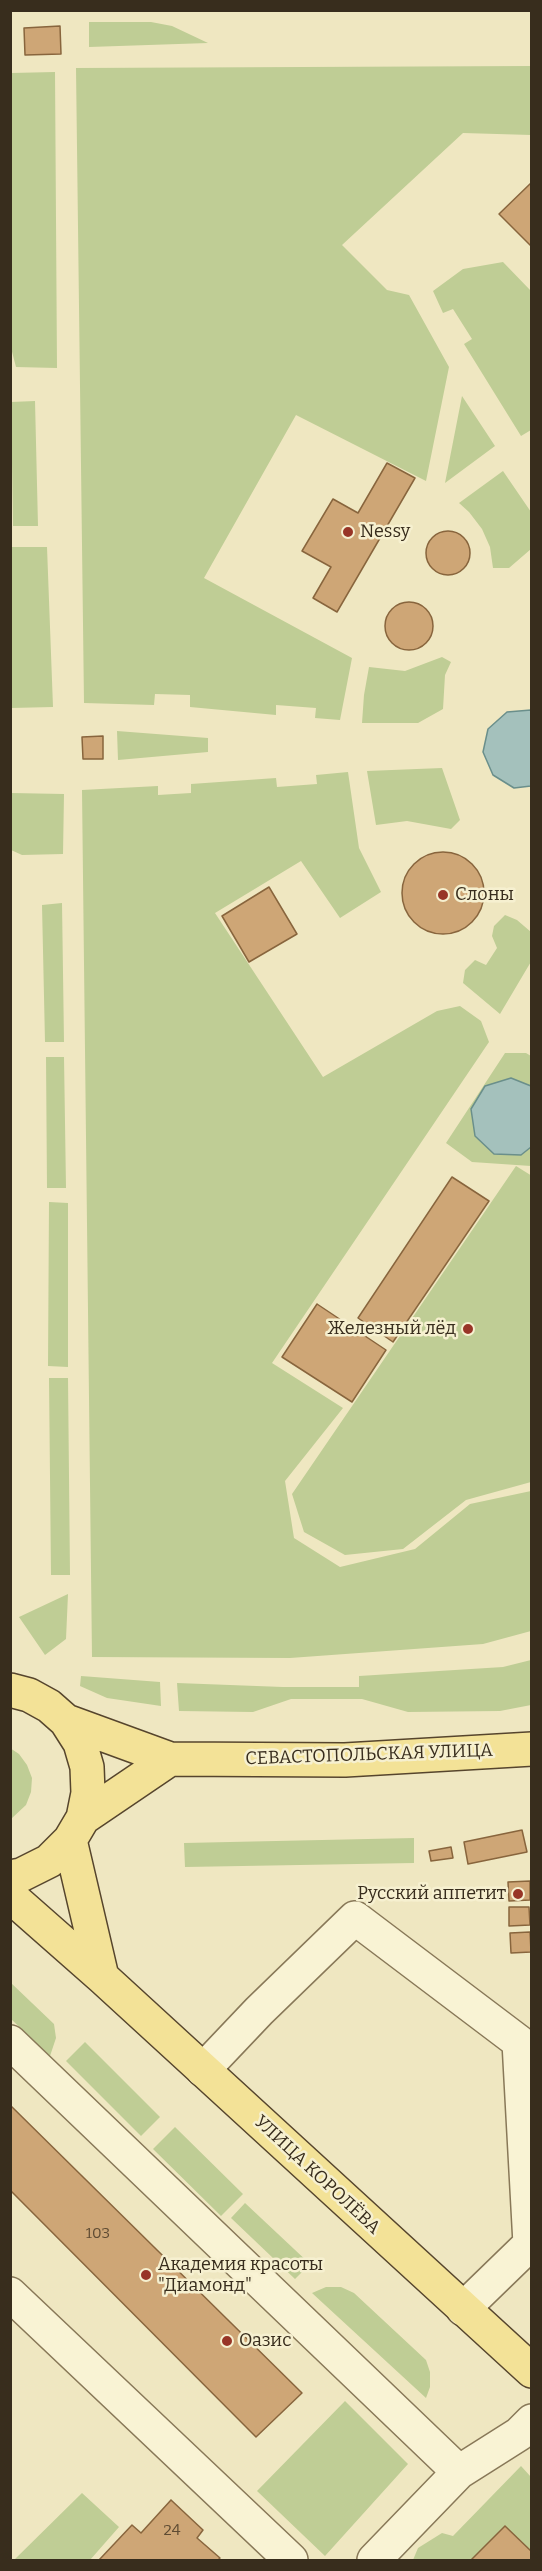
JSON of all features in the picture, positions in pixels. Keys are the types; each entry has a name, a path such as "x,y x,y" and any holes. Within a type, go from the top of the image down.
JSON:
{"main road":[{"path":"10,1690 29,1695 49,1706 66,1721 80,1743 87,1767 88,1793 76,1829 102,1977"},
{"name":"СЕВАСТОПОЛЬСКАЯ УЛИЦА","path":"66,1721 170,1760 345,1760 531,1749"},
{"path":"10,1877 21,1875 48,1861 76,1829 170,1760"},
{"name":"УЛИЦА КОРОЛЁВА","path":"10,1896 102,1977 531,2372"}],"lane":[{"path":"203,2070 259,2011 355,1918 519,2042 530,2244 463,2309"},
{"path":"10,2042 459,2472"},
{"path":"10,2294 291,2560"},
{"path":"374,2560 459,2472 519,2434 531,2421"}],"green space":[{"path":"89,22 151,22 172,26 208,43 89,47"},
{"path":"531,66 531,135 463,133 342,245 387,290 409,295 449,367 426,481 296,415 204,578 352,658 340,720 315,718 316,708 276,705 276,715 190,707 190,695 155,694 154,705 84,703 76,68"},
{"path":"55,72 57,368 16,367 10,344 11,73"},
{"path":"503,262 531,291 531,430 521,436 464,344 472,339 453,309 443,313 433,291 463,269"},
{"path":"462,396 495,446 445,483"},
{"path":"35,401 38,526 13,526 11,402"},
{"path":"503,471 531,512 531,549 509,568 493,568 490,547 482,529 459,503"},
{"path":"10,547 47,547 53,707 11,708"},
{"path":"442,657 451,662 445,675 443,709 418,723 362,723 369,667 405,671"},
{"path":"117,731 208,738 208,752 118,760"},
{"path":"442,768 460,820 451,829 407,821 376,825 367,771"},
{"path":"348,772 359,848 381,892 340,918 301,861 215,913 323,1077 437,1011 460,1006 481,1021 489,1042 272,1363 343,1408 285,1481 294,1538 340,1567 415,1549 470,1504 531,1491 531,1631 483,1644 290,1658 92,1657 82,790 158,786 158,795 191,793 191,784 276,778 277,787 317,784 316,775"},
{"path":"11,793 64,794 63,854 22,855 11,850"},
{"path":"62,903 64,1042 45,1042 42,905"},
{"path":"505,915 517,920 531,932 532,960 500,1014 463,983 465,970 475,960 486,965 497,948 492,936 494,926"},
{"path":"505,1053 526,1053 531,1056 531,1166 472,1162 446,1143"},
{"path":"46,1057 64,1057 66,1188 47,1188"},
{"name":"Железный лёд","path":"516,1166 532,1176 531,1482 466,1500 403,1549 345,1555 304,1532 292,1494"},
{"path":"49,1202 68,1203 68,1367 48,1366"},
{"path":"49,1378 68,1378 70,1575 51,1575"},
{"path":"68,1594 66,1639 45,1655 19,1617"},
{"path":"531,1660 531,1705 500,1711 408,1712 362,1699 291,1699 253,1712 179,1711 177,1683 359,1687 359,1676 503,1667"},
{"path":"81,1676 160,1682 161,1706 107,1698 80,1686"},
{"path":"10,1748 19,1754 32,1778 31,1792 26,1805 11,1819"},
{"path":"414,1838 414,1863 185,1867 184,1843"},
{"path":"10,1982 54,2024 56,2038 50,2056 11,2019"},
{"path":"85,2042 160,2117 141,2136 66,2061"},
{"path":"175,2127 243,2194 221,2216 153,2149"},
{"path":"245,2203 310,2264 295,2279 231,2218"},
{"path":"326,2287 341,2287 354,2293 426,2360 430,2372 430,2387 426,2398 312,2293"},
{"path":"345,2401 408,2464 325,2556 257,2491"},
{"path":"521,2466 531,2477 531,2552 505,2527 471,2560 413,2560 418,2548 442,2533 453,2536"},
{"path":"82,2493 119,2527 90,2560 14,2560"}],"water":[{"path":"531,710 531,786 514,788 493,775 483,752 488,729 507,712"},
{"path":"511,1078 531,1086 531,1147 521,1155 494,1154 475,1136 471,1109 485,1086"}],"building":[{"path":"60,26 61,54 25,55 24,28"},
{"path":"532,182 532,247 499,214"},
{"name":"Nessy","path":"387,463 415,478 337,612 313,598 331,567 302,551 333,499 358,513"},
{"path":"448,531 464,537 470,553 464,569 448,575 432,569 426,553 432,537"},
{"path":"404,602 414,602 429,612 433,626 432,635 423,646 414,650 404,650 389,640 385,631 385,621 395,606"},
{"path":"103,736 103,759 83,759 82,737"},
{"name":"Слоны","path":"443,852 459,855 472,864 481,877 484,893 481,909 472,922 459,931 443,934 427,931 414,922 405,909 402,893 405,877 414,864 427,855"},
{"path":"269,887 297,934 249,962 222,916"},
{"path":"452,1177 489,1201 393,1342 358,1318"},
{"path":"317,1304 386,1350 352,1402 282,1357"},
{"path":"522,1830 527,1852 468,1864 464,1842"},
{"path":"451,1847 453,1858 431,1861 429,1851"},
{"path":"530,1881 530,1900 509,1901 508,1882"},
{"path":"509,1907 529,1907 530,1925 509,1926"},
{"path":"530,1932 531,1952 511,1953 510,1933"},
{"path":"10,2105 302,2393 256,2437 10,2190"},
{"path":"171,2500 203,2530 197,2538 220,2558 218,2560 99,2560 132,2525 141,2533"},
{"path":"505,2526 532,2552 532,2560 471,2560"}],"place":[{"name":"Nessy","path":"348,532"},
{"name":"Слоны","path":"443,895"},
{"name":"Железный лёд","path":"468,1329"},
{"name":"Русский аппетит","path":"518,1894"},
{"name":"Академия красоты \"Диамонд\"","path":"146,2275"},
{"name":"Оазис","path":"227,2341"}]}
